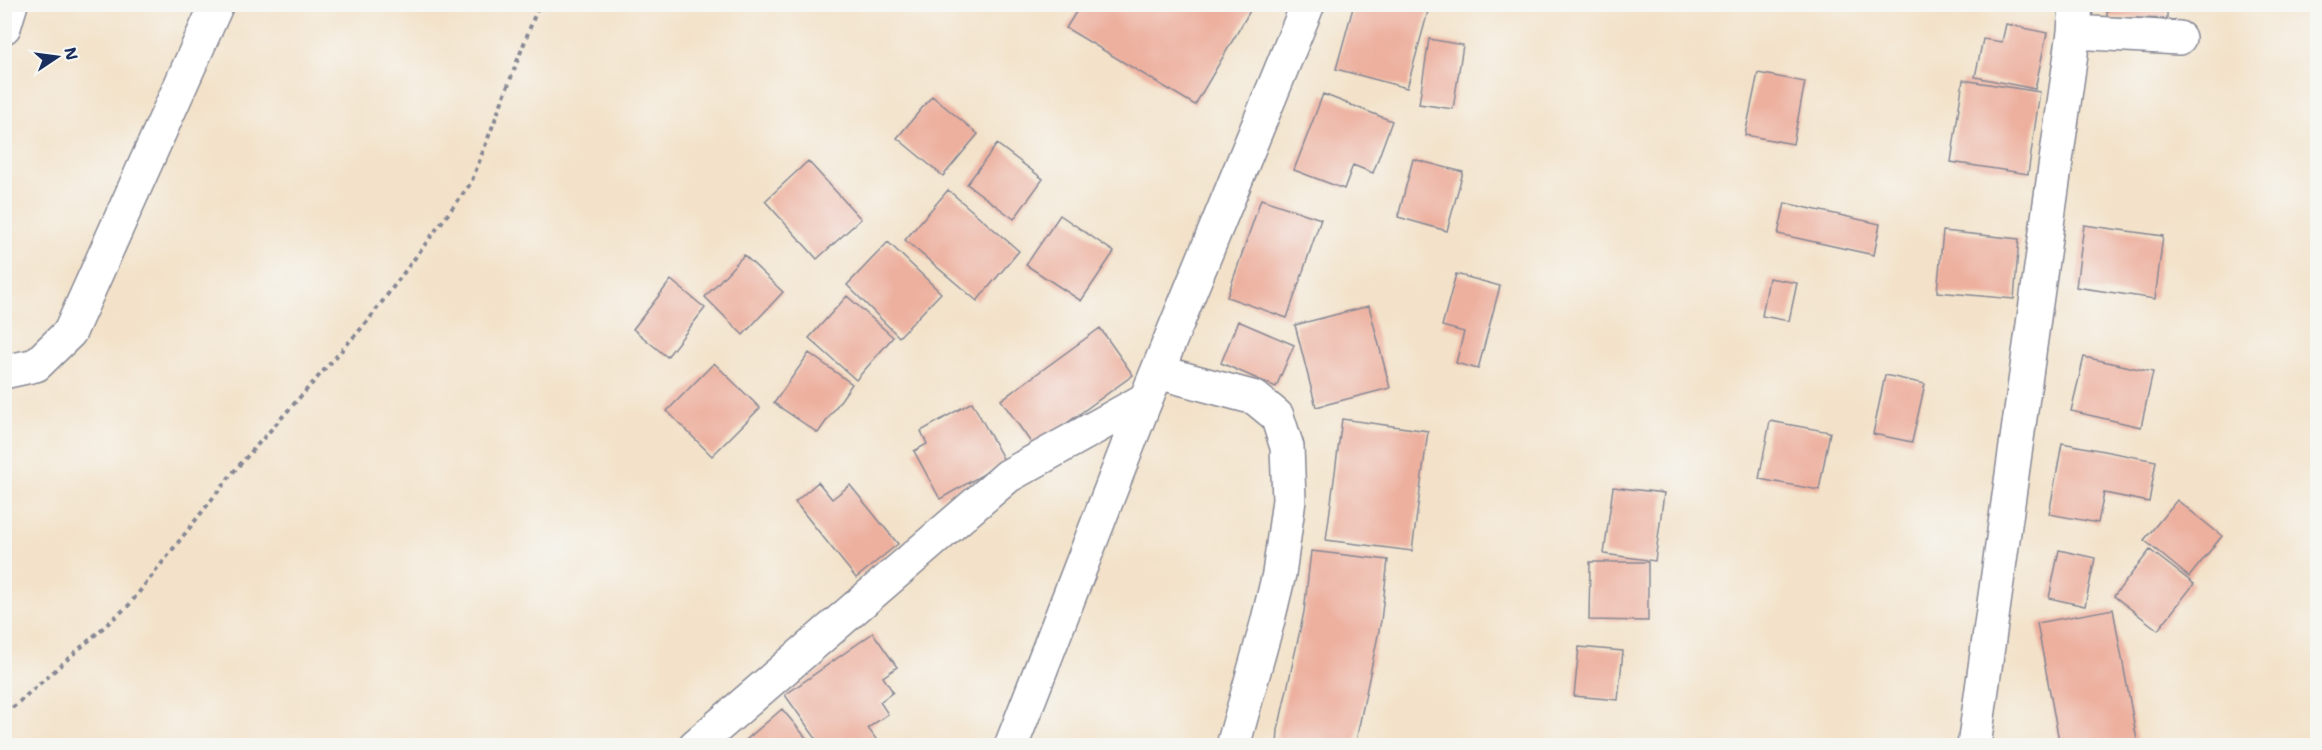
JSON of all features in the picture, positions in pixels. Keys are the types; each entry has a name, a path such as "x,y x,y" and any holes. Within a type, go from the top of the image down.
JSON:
{"street":[{"path":"4,27 11,4"},
{"path":"4,372 36,365 70,332 217,4"},
{"path":"1011,746 1152,386 1308,4"},
{"path":"1974,746 2075,18 2179,38"},
{"path":"695,746 1008,476 1152,386 1255,398 1277,416 1287,447 1289,500 1279,574 1268,624 1233,746"}],"path":[{"path":"4,711 10,709 129,605 235,471 374,313 471,183 539,4"}],"building":[{"path":"1081,4 1254,4 1195,105 1066,28"},
{"path":"1354,4 1430,4 1407,88 1336,69"},
{"path":"2107,4 2167,4 2167,19 2107,17"},
{"path":"2006,24 2047,33 2035,89 1975,77 1983,39 2002,42"},
{"path":"1429,39 1463,45 1453,109 1419,104"},
{"path":"1758,73 1805,82 1793,144 1745,135"},
{"path":"1963,80 2040,92 2028,174 1951,162"},
{"path":"1323,94 1392,121 1373,173 1353,165 1344,189 1294,170"},
{"path":"932,96 978,134 943,176 897,138"},
{"path":"997,144 1043,179 1014,219 967,184"},
{"path":"1413,159 1463,172 1447,231 1398,217"},
{"path":"808,161 861,219 817,259 765,201"},
{"path":"948,190 1019,251 977,301 905,240"},
{"path":"1261,199 1321,219 1287,318 1227,297"},
{"path":"1785,203 1880,224 1874,255 1778,234"},
{"path":"1060,215 1114,252 1081,301 1026,265"},
{"path":"2084,225 2163,236 2155,299 2076,287"},
{"path":"1943,231 2019,239 2014,299 1937,292"},
{"path":"888,242 941,293 899,337 847,285"},
{"path":"744,255 783,292 743,335 705,297"},
{"path":"1456,274 1500,286 1478,369 1456,363 1464,332 1442,326"},
{"path":"1769,278 1797,283 1789,321 1762,316"},
{"path":"671,280 705,308 667,357 633,329"},
{"path":"847,296 893,337 856,380 809,338"},
{"path":"1369,306 1390,388 1316,407 1295,325"},
{"path":"1238,321 1294,345 1276,387 1221,363"},
{"path":"1100,328 1133,375 1034,447 1001,400"},
{"path":"809,353 852,384 818,433 774,403"},
{"path":"2084,357 2153,372 2141,427 2071,411"},
{"path":"714,363 760,408 712,456 667,411"},
{"path":"1885,375 1925,384 1912,442 1873,434"},
{"path":"972,402 1005,462 940,499 914,451 927,444 921,431"},
{"path":"1342,419 1428,431 1412,551 1326,540"},
{"path":"1770,421 1830,432 1819,490 1759,479"},
{"path":"2062,443 2156,461 2149,502 2104,493 2098,523 2049,514"},
{"path":"818,482 832,499 850,485 898,544 856,578 795,502"},
{"path":"1613,487 1664,493 1655,561 1604,554"},
{"path":"2177,500 2222,536 2189,577 2144,540"},
{"path":"2059,550 2095,558 2085,606 2049,598"},
{"path":"2150,550 2194,584 2158,630 2114,596"},
{"path":"1311,551 1388,560 1381,621 1355,746 1277,746 1278,730 1304,612"},
{"path":"1590,562 1648,562 1648,621 1589,620"},
{"path":"2113,609 2137,740 2106,746 2060,746 2037,623"},
{"path":"873,633 897,667 883,677 893,692 880,702 888,714 868,728 881,746 821,746 785,695"},
{"path":"1579,647 1623,651 1618,700 1574,696"},
{"path":"782,709 813,746 739,746"}]}
